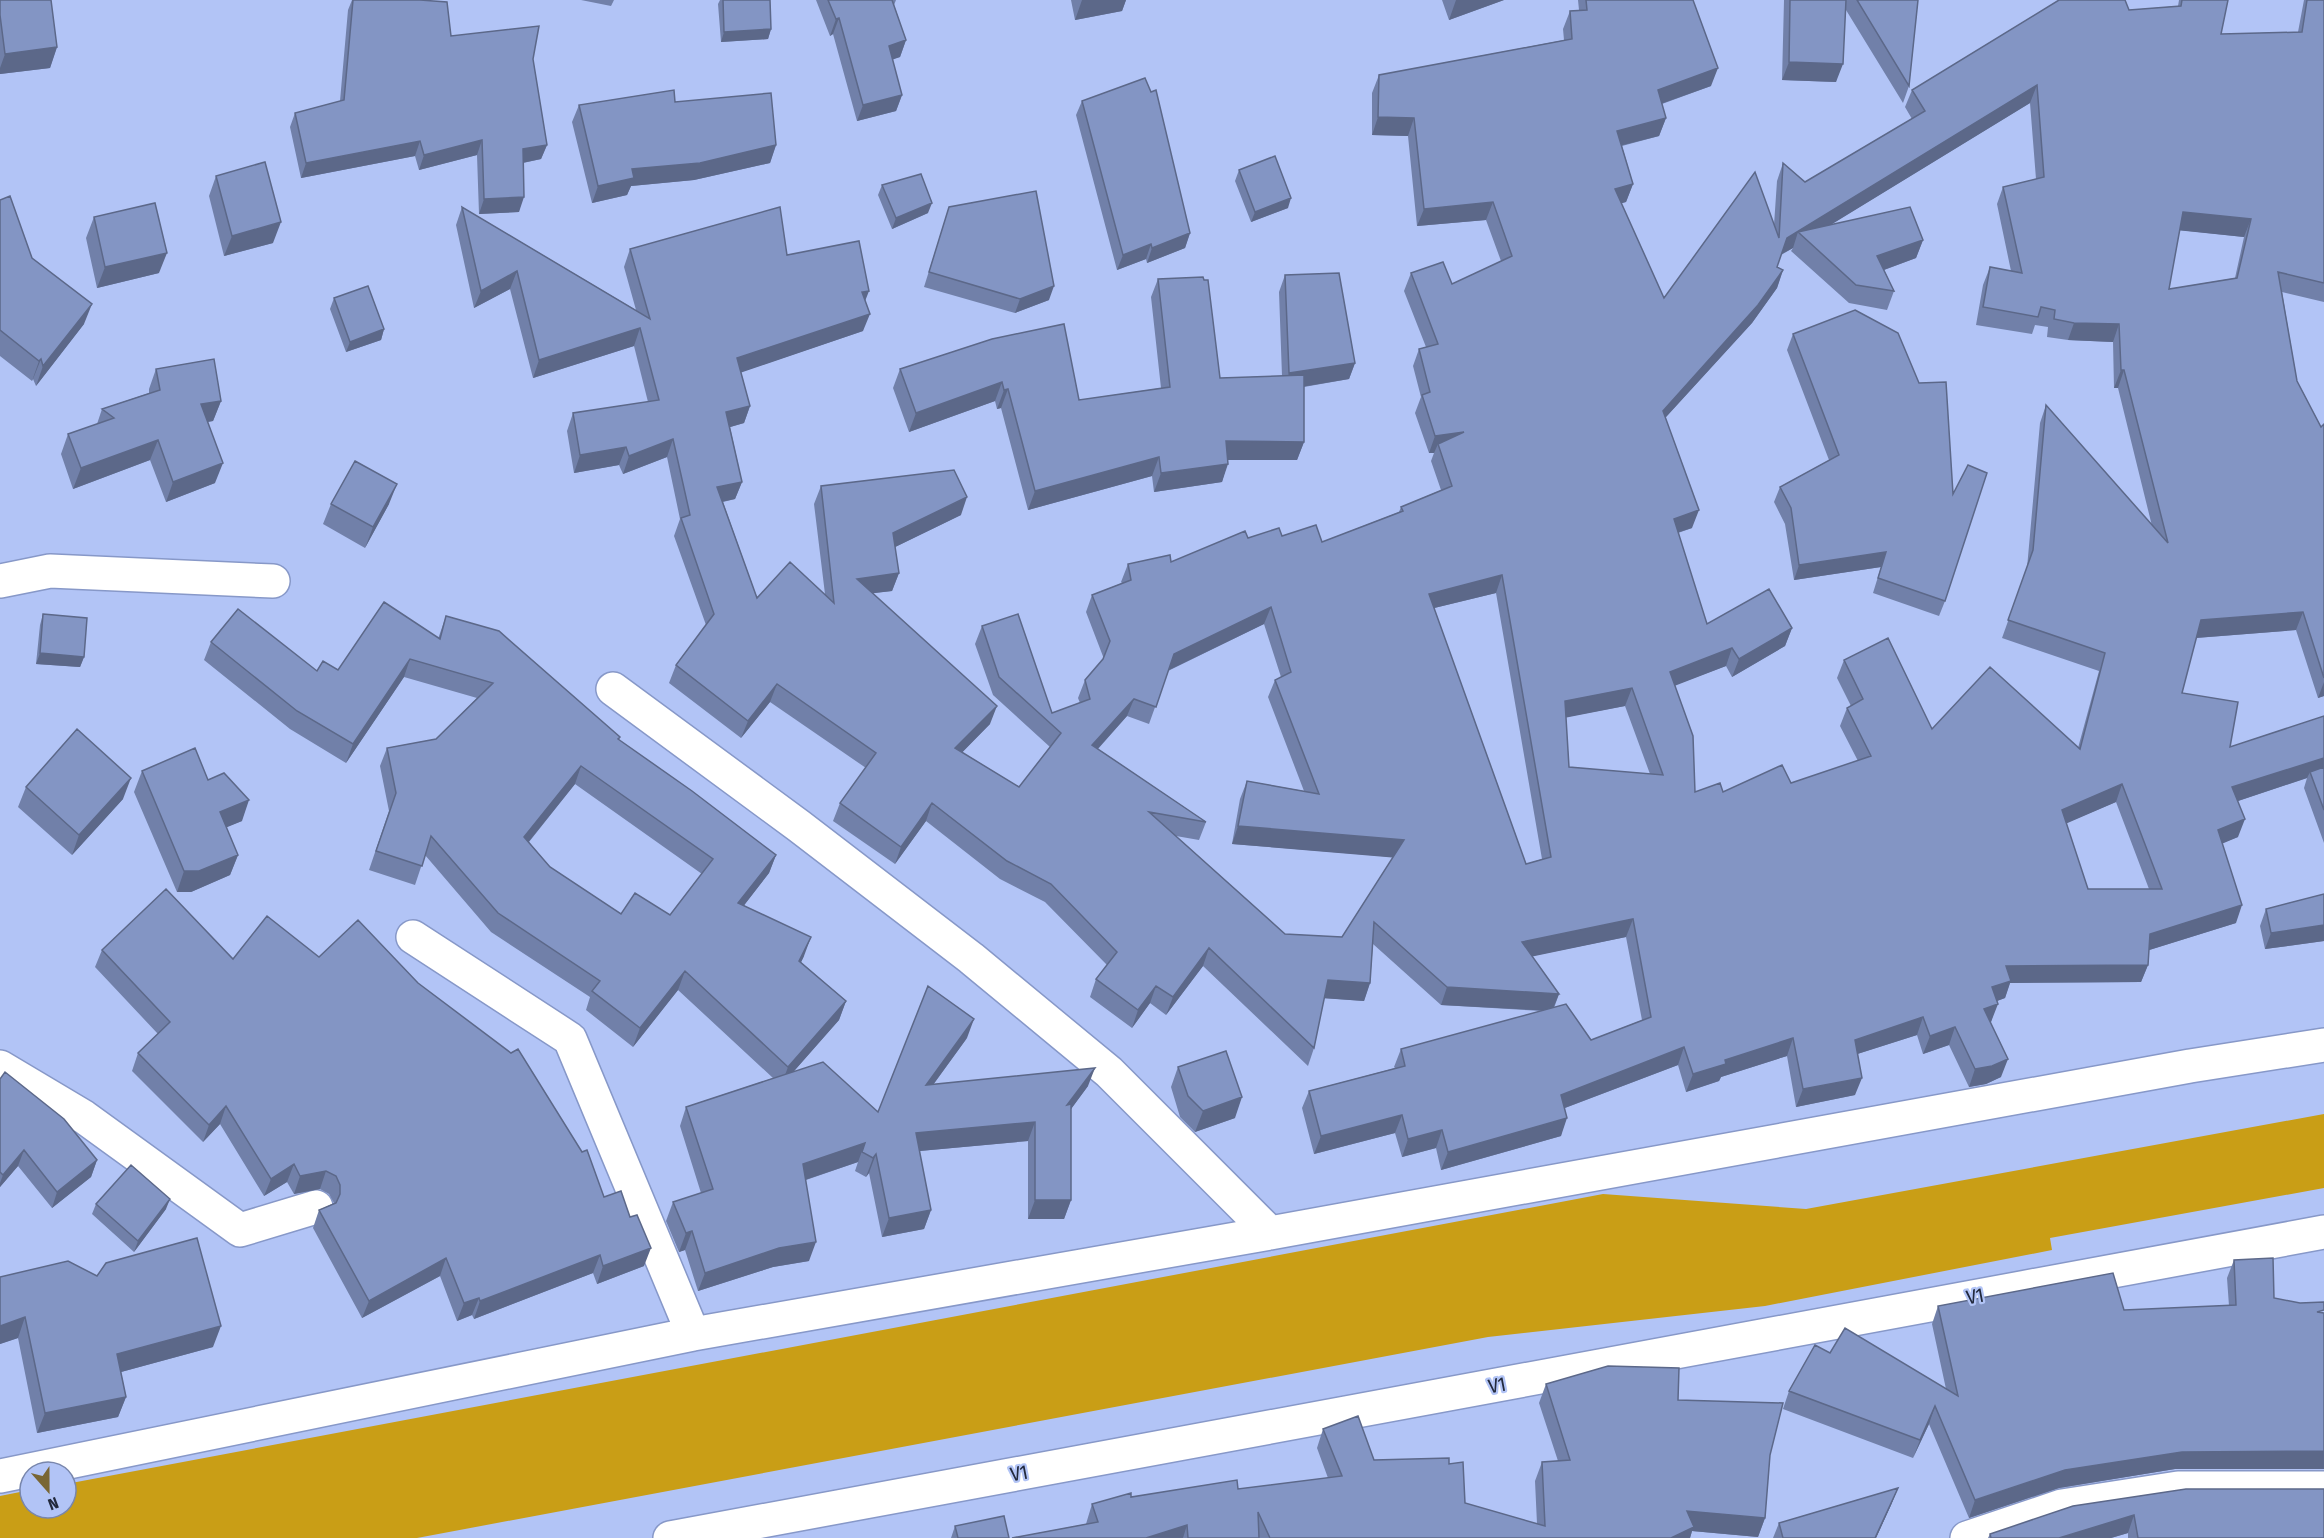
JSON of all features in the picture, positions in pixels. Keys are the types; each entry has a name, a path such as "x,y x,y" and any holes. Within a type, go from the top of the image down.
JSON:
{"street":[{"path":"0,581 50,571 273,581"},
{"path":"613,689 799,826 971,958 1109,1072 1270,1233"},
{"path":"412,937 570,1039 693,1334"},
{"path":"0,1476 693,1334 2324,1045"},
{"path":"0,1067 84,1117 240,1230 316,1207"},
{"name":"V1","path":"670,1538 2324,1232"},
{"path":"1967,1538 2062,1506 2178,1488 2324,1488"}],"shaded area":[{"path":"2324,1114 2324,1188 2050,1238 2052,1250 1765,1306 1488,1337 417,1538 0,1538 0,1496 18,1492 18,1520 78,1520 78,1482 1603,1194 1806,1209"}],"building":[{"path":"0,0 51,0 57,47 5,54"},
{"path":"353,0 447,2 451,36 539,26 533,59 547,145 523,149 524,197 484,199 482,140 424,155 420,141 306,163 295,113 344,100"},
{"path":"723,0 770,0 771,29 724,32"},
{"path":"828,0 892,0 906,40 889,46 902,95 863,105 839,18 836,19"},
{"path":"1586,0 1693,0 1718,68 1658,90 1666,118 1617,131 1633,184 1615,189 1664,298 1755,172 1779,238 1783,163 1805,182 1925,111 1912,90 2059,0 2125,0 2129,10 2181,6 2182,0 2228,0 2221,34 2302,32 2307,0 2324,0 2324,283 2278,272 2297,381 2321,427 2324,424 2324,678 2303,612 2201,620 2182,693 2238,702 2230,747 2324,716 2324,758 2232,787 2245,819 2218,830 2242,905 2150,934 2148,965 2006,966 2011,981 1992,987 1998,1004 1984,1009 2008,1059 1992,1066 1975,1069 1955,1027 1930,1036 1923,1017 1855,1040 1862,1078 1803,1089 1793,1038 1725,1060 1726,1064 1693,1074 1684,1047 1561,1095 1567,1118 1448,1152 1442,1130 1408,1139 1402,1115 1321,1136 1309,1091 1405,1066 1401,1049 1566,1004 1591,1040 1651,1017 1633,919 1522,942 1559,994 1447,987 1374,922 1370,983 1328,980 1314,1048 1209,948 1173,997 1156,986 1138,1010 1096,979 1117,952 1051,884 1007,861 932,803 901,847 840,803 876,753 777,684 748,721 676,665 714,614 681,518 690,515 673,439 629,456 626,447 580,455 573,413 659,400 640,328 539,360 517,271 481,291 462,207 650,319 630,249 780,207 787,255 859,241 869,291 862,292 870,314 737,358 750,406 726,412 742,482 717,487 757,598 790,562 834,603 821,486 954,470 967,497 893,533 899,573 857,579 997,706 955,748 1019,787 1061,733 999,677 982,626 1018,614 1052,713 1090,699 1085,680 1103,659 1110,641 1092,595 1131,580 1128,564 1170,555 1171,562 1245,531 1248,538 1279,528 1282,536 1316,525 1322,542 1403,511 1401,507 1452,486 1438,444 1464,432 1435,436 1422,395 1430,392 1419,349 1438,344 1411,273 1443,262 1452,284 1512,256 1493,202 1424,209 1414,118 1378,117 1379,75 1572,39 1570,11 1587,10","holes":["2037,85 2044,177 2003,187 2022,273 1990,267 1983,307 2038,317 2041,307 2055,310 2054,319 2074,323 2119,324 2121,370 2124,370 2168,543 2046,405 2033,550 2008,620 2105,653 2080,749 1990,667 1932,729 1888,638 1844,660 1863,699 1847,708 1871,756 1791,783 1782,765 1723,792 1720,783 1695,792 1693,736 1670,672 1732,648 1739,659 1792,628 1769,589 1707,624 1674,519 1699,510 1663,411 1758,305 1783,270 1777,267 1787,238","2183,212 2251,219 2237,278 2169,289","1502,575 1551,857 1526,864 1429,594","1271,607 1291,672 1275,680 1319,794 1247,781 1238,826 1404,840 1342,937 1285,934 1149,812 1206,822 1092,745 1134,699 1156,707 1174,654","1632,688 1663,775 1569,767 1565,701","2122,784 2162,889 2088,889 2062,810"]},
{"path":"1790,0 1846,0 1843,64 1789,62"},
{"path":"1857,0 1918,0 1909,86"},
{"path":"1145,78 1151,92 1156,90 1190,233 1152,248 1151,244 1123,255 1082,101"},
{"path":"674,90 675,102 771,93 776,145 700,163 632,169 634,178 598,186 579,105"},
{"path":"1275,156 1291,198 1255,212 1239,170"},
{"path":"265,162 281,222 232,236 216,176"},
{"path":"921,174 932,203 896,218 882,185"},
{"path":"1036,191 1054,286 1020,299 929,272 949,207"},
{"path":"10,196 32,258 92,304 43,366 41,359 39,361 0,330 0,200"},
{"path":"155,203 167,253 105,267 94,217"},
{"path":"1910,207 1923,240 1877,256 1894,291 1856,285 1798,232"},
{"path":"1339,273 1355,363 1289,373 1285,275"},
{"path":"1203,277 1204,280 1208,280 1220,378 1304,375 1304,442 1226,441 1228,464 1161,473 1159,457 1035,491 1008,389 1004,390 1002,382 916,413 900,369 992,339 1064,324 1079,400 1170,387 1158,279"},
{"path":"368,286 384,329 350,342 334,298"},
{"path":"1855,310 1898,333 1919,383 1946,382 1953,494 1968,465 1987,473 1945,601 1878,578 1886,552 1799,565 1791,508 1780,487 1839,455 1793,334"},
{"path":"214,359 221,401 201,404 223,463 173,482 158,440 81,468 68,434 114,418 102,409 160,390 156,369"},
{"path":"355,461 397,484 373,527 331,504"},
{"path":"384,602 440,639 446,616 499,631 620,737 618,739 692,791 776,855 738,903 811,937 799,961 846,1001 788,1067 685,971 640,1028 592,991 600,981 498,913 431,836 422,866 376,851 396,793 387,748 436,739 493,683 410,659 353,744 297,711 211,642 238,609 317,671 323,661 338,670","holes":["581,766 713,859 670,915 635,893 621,914 550,867 524,837"]},
{"path":"43,614 87,618 84,657 40,653"},
{"path":"77,729 131,778 79,835 26,787"},
{"path":"195,748 208,780 224,773 249,800 220,812 238,855 199,871 184,871 142,771"},
{"path":"2324,767 2324,810 2310,772"},
{"path":"166,889 233,959 267,916 319,957 358,920 418,983 511,1053 518,1049 582,1152 587,1150 604,1197 621,1191 630,1217 637,1215 651,1248 603,1266 600,1255 480,1301 479,1298 464,1303 446,1258 369,1301 319,1210 336,1203 340,1194 340,1185 336,1176 326,1171 300,1176 294,1164 271,1179 226,1106 209,1125 138,1053 170,1022 102,950"},
{"path":"2324,894 2324,925 2271,933 2266,909"},
{"path":"928,986 974,1019 926,1085 1095,1068 1067,1105 1071,1104 1071,1200 1035,1200 1035,1122 916,1133 931,1210 889,1218 876,1154 873,1158 862,1152 865,1143 803,1164 816,1242 779,1248 705,1273 692,1231 686,1233 673,1202 713,1189 686,1107 823,1062 878,1112"},
{"path":"1226,1051 1242,1097 1203,1111 1188,1096 1178,1067"},
{"path":"5,1072 64,1119 97,1160 57,1192 24,1150 3,1175 0,1172 0,1079"},
{"path":"131,1165 170,1199 138,1241 96,1204"},
{"path":"197,1238 221,1326 117,1354 126,1397 45,1413 25,1317 0,1326 0,1277 68,1261 97,1276 106,1263"},
{"path":"2273,1258 2274,1298 2300,1303 2324,1302 2324,1310 2317,1312 2324,1313 2324,1451 2182,1452 2065,1470 1975,1500 1935,1406 1920,1440 1789,1391 1815,1345 1830,1353 1845,1328 1958,1396 1938,1306 2113,1273 2124,1310 2236,1305 2234,1260"},
{"path":"1608,1366 1679,1368 1678,1400 1783,1403 1770,1455 1765,1518 1687,1511 1694,1527 1671,1538 1270,1538 1258,1512 1259,1538 1188,1538 1187,1525 1146,1538 1012,1538 1098,1522 1092,1504 1131,1493 1131,1497 1237,1480 1238,1489 1342,1476 1323,1429 1358,1416 1374,1460 1449,1458 1449,1464 1463,1462 1465,1503 1545,1526 1542,1462 1570,1460 1546,1384"},
{"path":"1898,1488 1875,1538 1783,1538 1779,1523"},
{"path":"2186,1489 2324,1489 2324,1538 2138,1538 2134,1515 2059,1538 1991,1538 1990,1534 2073,1506"},
{"path":"1004,1516 1009,1538 958,1538 955,1526"}]}
